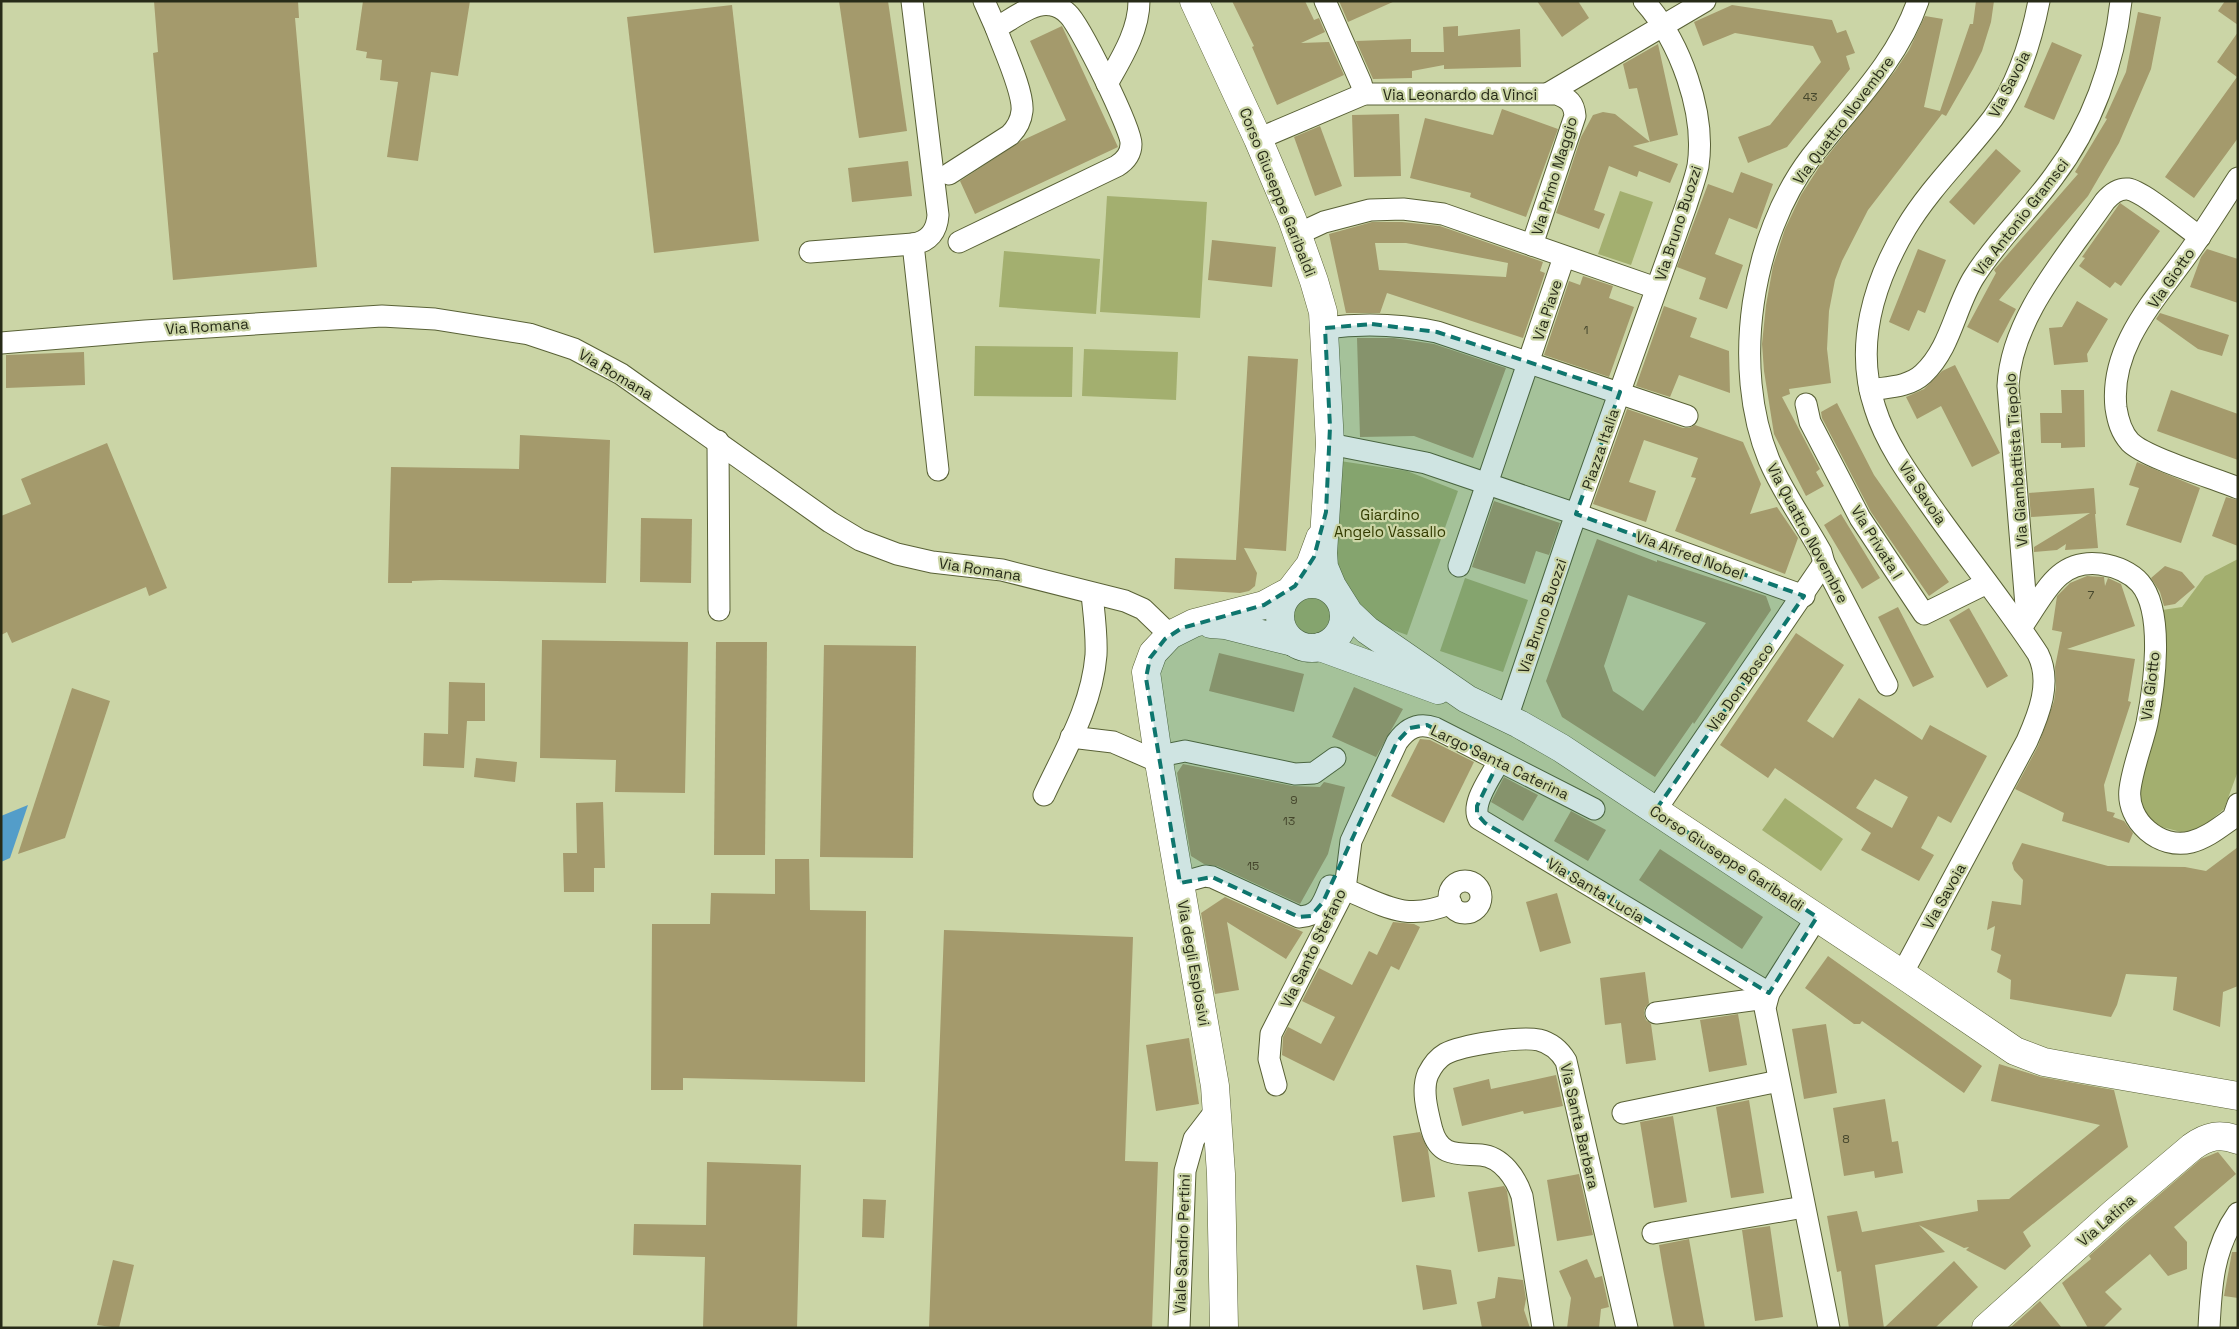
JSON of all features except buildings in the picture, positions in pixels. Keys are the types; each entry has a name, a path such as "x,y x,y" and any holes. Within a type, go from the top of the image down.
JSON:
{"main road":[{"name":"Corso Giuseppe Garibaldi","path":"1194,1 1258,139 1298,234 1314,281 1325,328 1330,444 1323,553 1324,567 1340,600 1355,620 1467,699 1507,718 1561,748 2024,1055 2071,1067 2232,1100"},
{"name":"Corso Giuseppe Garibaldi","path":"1290,591 1306,572 1314,558 1326,512"},
{"path":"1320,647 1335,638 1342,628 1344,611 1340,600 1327,586 1308,583 1290,591 1284,599 1279,618 1281,627 1292,642 1306,647 1320,647 1404,679 1467,699"},
{"name":"Via degli Esplosivi","path":"1224,1328 1222,1194 1213,1073 1159,762 1146,672 1152,653 1170,635 1194,623 1258,607 1290,591"},
{"name":"Via degli Esplosivi","path":"1194,623 1225,624 1292,642"},
{"name":"Via Latina","path":"1986,1328 2115,1212 2192,1147 2214,1136 2222,1135 2238,1140"}],"street":[{"path":"810,252 913,244 924,241 934,233 938,216 912,1"},
{"path":"949,174 1010,135 1022,117 1021,96 984,1"},
{"path":"1107,84 1130,40 1137,18 1139,1"},
{"path":"1325,1 1364,94"},
{"name":"Via Bruno Buozzi","path":"1620,392 1691,192 1699,155 1698,132 1690,86 1682,63 1662,25 1644,1"},
{"name":"Via Leonardo da Vinci","path":"1258,139 1364,94 1492,95 1549,93 1662,25 1706,1"},
{"name":"Via Quattro Novembre","path":"1887,685 1824,563 1818,547 1783,489 1769,459 1762,436 1750,370 1750,331 1754,294 1768,241 1792,188 1811,158 1894,53 1918,1"},
{"name":"Via Savoia","path":"1902,974 2009,778 2037,717 2044,688 2044,669 2024,624 1987,583 1925,498 1897,454 1879,420 1870,390 1867,357 1868,328 1874,299 1884,272 1912,219 2002,105 2029,45 2040,1"},
{"name":"Via Antonio Gramsci","path":"1870,390 1911,382 1929,368 1942,347 1963,297 1977,272 2066,160 2084,129 2108,66 2121,1"},
{"path":"959,242 1122,163 1130,152 1131,139 1107,84 1073,20 1054,5 1040,5 996,28"},
{"name":"Via Primo Maggio","path":"1532,245 1575,116 1569,100 1557,94 1549,93"},
{"name":"Via Giotto","path":"2238,178 2127,343 2116,385 2117,417 2125,436 2140,449 2238,488"},
{"name":"Via Giambattista Tiepolo","path":"2024,624 2008,386 2011,362 2020,332 2049,282 2105,201 2115,192 2127,189 2133,191 2200,237"},
{"path":"1298,234 1346,215 1370,210 1395,208 1443,214 1656,288"},
{"path":"913,244 938,470"},
{"name":"Via Piave","path":"1529,362 1564,257"},
{"name":"Via Romana","path":"1,343 334,317 400,316 443,320 528,334 574,349 631,379 837,527 869,544 897,554 932,562 1002,570 1125,601 1143,609 1170,635"},
{"name":"Piazza Italia","path":"1325,328 1362,324 1424,329 1448,335 1620,392 1576,514"},
{"path":"1459,566 1529,362"},
{"path":"1620,392 1687,416"},
{"name":"Via Privata I","path":"1806,404 1810,422 1860,518 1924,614 1987,583"},
{"path":"718,441 719,610"},
{"path":"1330,444 1414,460 1576,514"},
{"name":"Via Bruno Buozzi","path":"1507,718 1576,514"},
{"name":"Via Alfred Nobel","path":"1576,514 1804,596"},
{"name":"Via Don Bosco","path":"1655,811 1804,596 1824,563"},
{"name":"Via Giotto","path":"2024,624 2053,580 2072,566 2090,563 2109,566 2129,574 2139,581 2148,597 2152,614 2156,663 2147,721 2130,789 2134,812 2147,831 2160,840 2175,843 2198,840 2236,814"},
{"path":"1044,795 1088,698 1094,672 1096,644 1092,594"},
{"name":"Largo Santa Caterina","path":"1405,732 1415,726 1427,725 1594,809"},
{"name":"Via Santo Stefano","path":"1276,1085 1269,1059 1271,1034 1345,889 1351,841 1397,742 1405,732"},
{"path":"1071,737 1113,742 1159,762 1170,754 1185,752 1278,771 1303,774 1314,773 1336,758"},
{"name":"Via Santa Lucia","path":"1499,761 1479,801 1477,809 1479,819 1768,995"},
{"path":"1180,883 1204,876 1212,877 1299,917 1311,916 1323,902 1351,841"},
{"path":"1345,889 1389,907 1416,913 1430,912 1451,904"},
{"path":"1817,917 1768,995 1765,1013 1829,1328"},
{"path":"1656,1013 1768,995"},
{"name":"Via Santa Barbara","path":"1543,1328 1522,1196 1516,1181 1504,1166 1494,1160 1481,1155 1455,1155 1444,1149 1432,1132 1425,1091 1426,1082 1437,1061 1452,1052 1521,1039 1540,1040 1562,1054 1566,1061 1627,1328"},
{"path":"1623,1113 1779,1081"},
{"name":"Viale Sandro Pertini","path":"1179,1328 1185,1171 1194,1139 1217,1109"},
{"path":"1653,1233 1804,1206"},
{"path":"2209,1328 2214,1267 2222,1239 2238,1213"}],"highlighted area":[{"path":"1372,324 1437,332 1620,392 1576,514 1804,596 1655,811 1817,917 1769,993 1485,823 1477,814 1477,806 1499,761 1427,725 1410,728 1397,742 1323,902 1311,916 1299,917 1212,877 1180,883 1146,678 1150,658 1165,639 1182,628 1264,605 1295,586 1314,557 1326,512 1330,427 1325,328"}],"green space":[{"path":"1620,191 1653,202 1631,265 1598,254"},
{"path":"1107,196 1207,202 1200,318 1100,312"},
{"path":"1004,251 1100,259 1096,314 999,307"},
{"path":"975,346 1073,347 1072,397 974,396"},
{"path":"1084,349 1178,352 1176,400 1082,396"},
{"name":"Giardino Angelo Vassallo","path":"1340,461 1407,471 1458,491 1407,635 1374,623 1353,600 1334,558"},
{"path":"2238,559 2238,771 2224,809 2199,830 2181,832 2158,826 2144,813 2137,791 2156,611 2182,607 2205,576"},
{"path":"1465,578 1528,600 1503,672 1440,651"},
{"path":"1315,595 1322,598 1328,604 1331,615 1330,623 1322,632 1315,635 1307,635 1300,632 1292,623 1291,611 1294,604 1303,596"},
{"path":"1785,798 1843,839 1821,871 1762,830"}],"water":[{"path":"28,805 10,858 1,862 1,816"}]}
